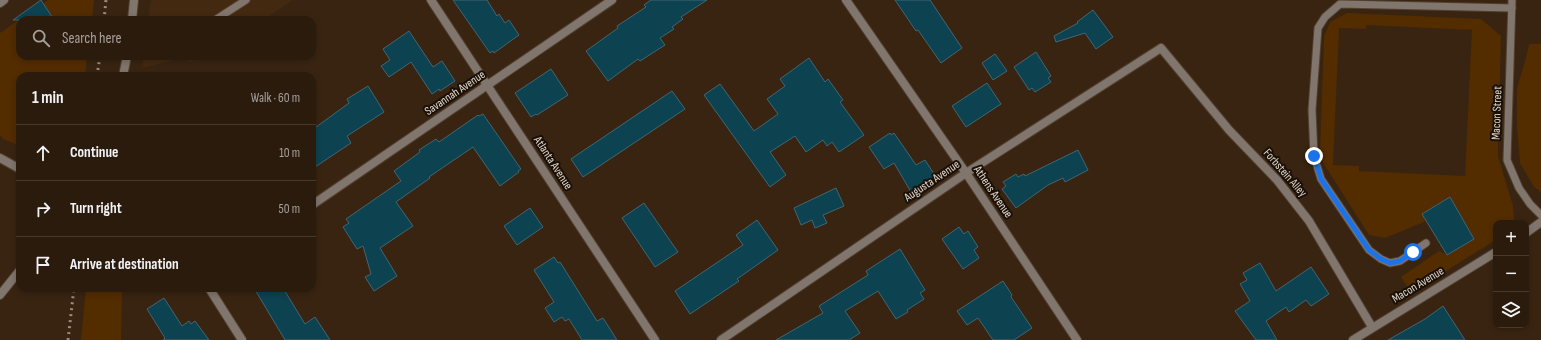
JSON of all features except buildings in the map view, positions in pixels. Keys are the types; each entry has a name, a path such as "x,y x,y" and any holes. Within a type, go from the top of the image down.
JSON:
{"street":[{"path":"0,3 4,0"},
{"path":"132,16 134,0"},
{"name":"Atlanta Avenue","path":"431,0 655,340"},
{"name":"Savannah Avenue","path":"316,201 612,0"},
{"name":"Athens Avenue","path":"846,0 966,172 1077,340"},
{"name":"Augusta Avenue","path":"721,340 966,172 1161,48"},
{"name":"Forbstein Alley","path":"1161,48 1229,130 1277,180 1309,221 1372,327"},
{"path":"124,72 126,60"},
{"path":"0,158 16,167"},
{"path":"1529,231 1541,222"},
{"name":"Macon Avenue","path":"1353,340 1493,254"},
{"path":"0,295 16,275"},
{"path":"212,292 242,340"}],"lane":[{"path":"221,16 246,0"},
{"name":"Macon Street","path":"1512,0 1507,160 1519,188 1530,204 1541,216"},
{"path":"1426,243 1400,261 1390,263 1381,259 1369,250 1321,179 1314,156 1312,110 1318,28 1325,17 1340,4 1512,8"}],"shaded area":[{"path":"48,0 94,0 92,16 25,16"},
{"path":"151,0 293,0 269,16 149,16"},
{"path":"1347,13 1481,19 1501,36 1498,156 1513,206 1514,220 1493,220 1493,242 1411,293 1401,277 1439,251 1447,255 1464,222 1450,197 1422,214 1426,220 1424,222 1385,238 1369,235 1322,161 1320,152 1324,36 1330,22","holes":["1366,25 1472,30 1465,176 1359,171 1359,166 1333,165 1339,28 1366,29"]},
{"path":"16,22 16,60 87,60 85,72 16,72 16,144 3,139 0,135 0,33"},
{"path":"1529,44 1541,44 1541,192 1534,187 1520,163 1517,127 1517,88"},
{"path":"143,60 174,60 142,68"},
{"path":"86,292 122,292 121,340 81,340"}],"railway":[{"path":"104,16 106,0"},
{"path":"98,72 99,60"},
{"path":"68,340 74,292"}],"route":[{"path":"1314,156 1321,179 1369,250 1381,259 1390,263 1400,261 1413,252"}]}
